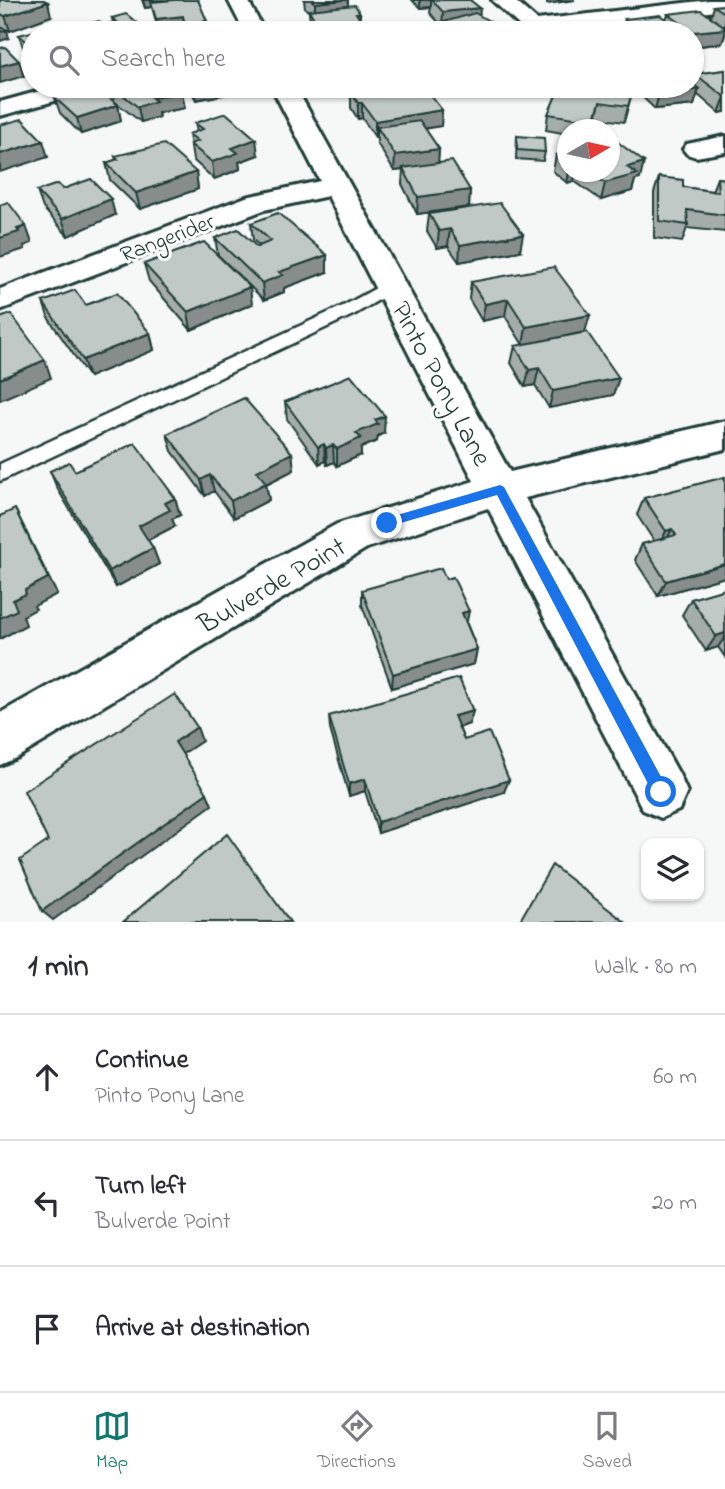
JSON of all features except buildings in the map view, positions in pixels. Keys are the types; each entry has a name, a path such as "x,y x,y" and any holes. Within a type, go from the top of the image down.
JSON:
{"street":[{"path":"238,0 249,21"},
{"path":"502,0 525,21"},
{"path":"582,21 725,4"},
{"path":"0,109 40,98"},
{"name":"Pinto Pony Lane","path":"290,98 661,792"},
{"path":"696,149 725,144"},
{"name":"Rangerider","path":"0,300 256,203 338,186"},
{"name":"Bulverde Point","path":"0,740 352,536 500,490 725,435"}],"lane":[{"path":"0,473 349,310 391,285"}],"route":[{"path":"387,523 500,490 661,792"}]}
